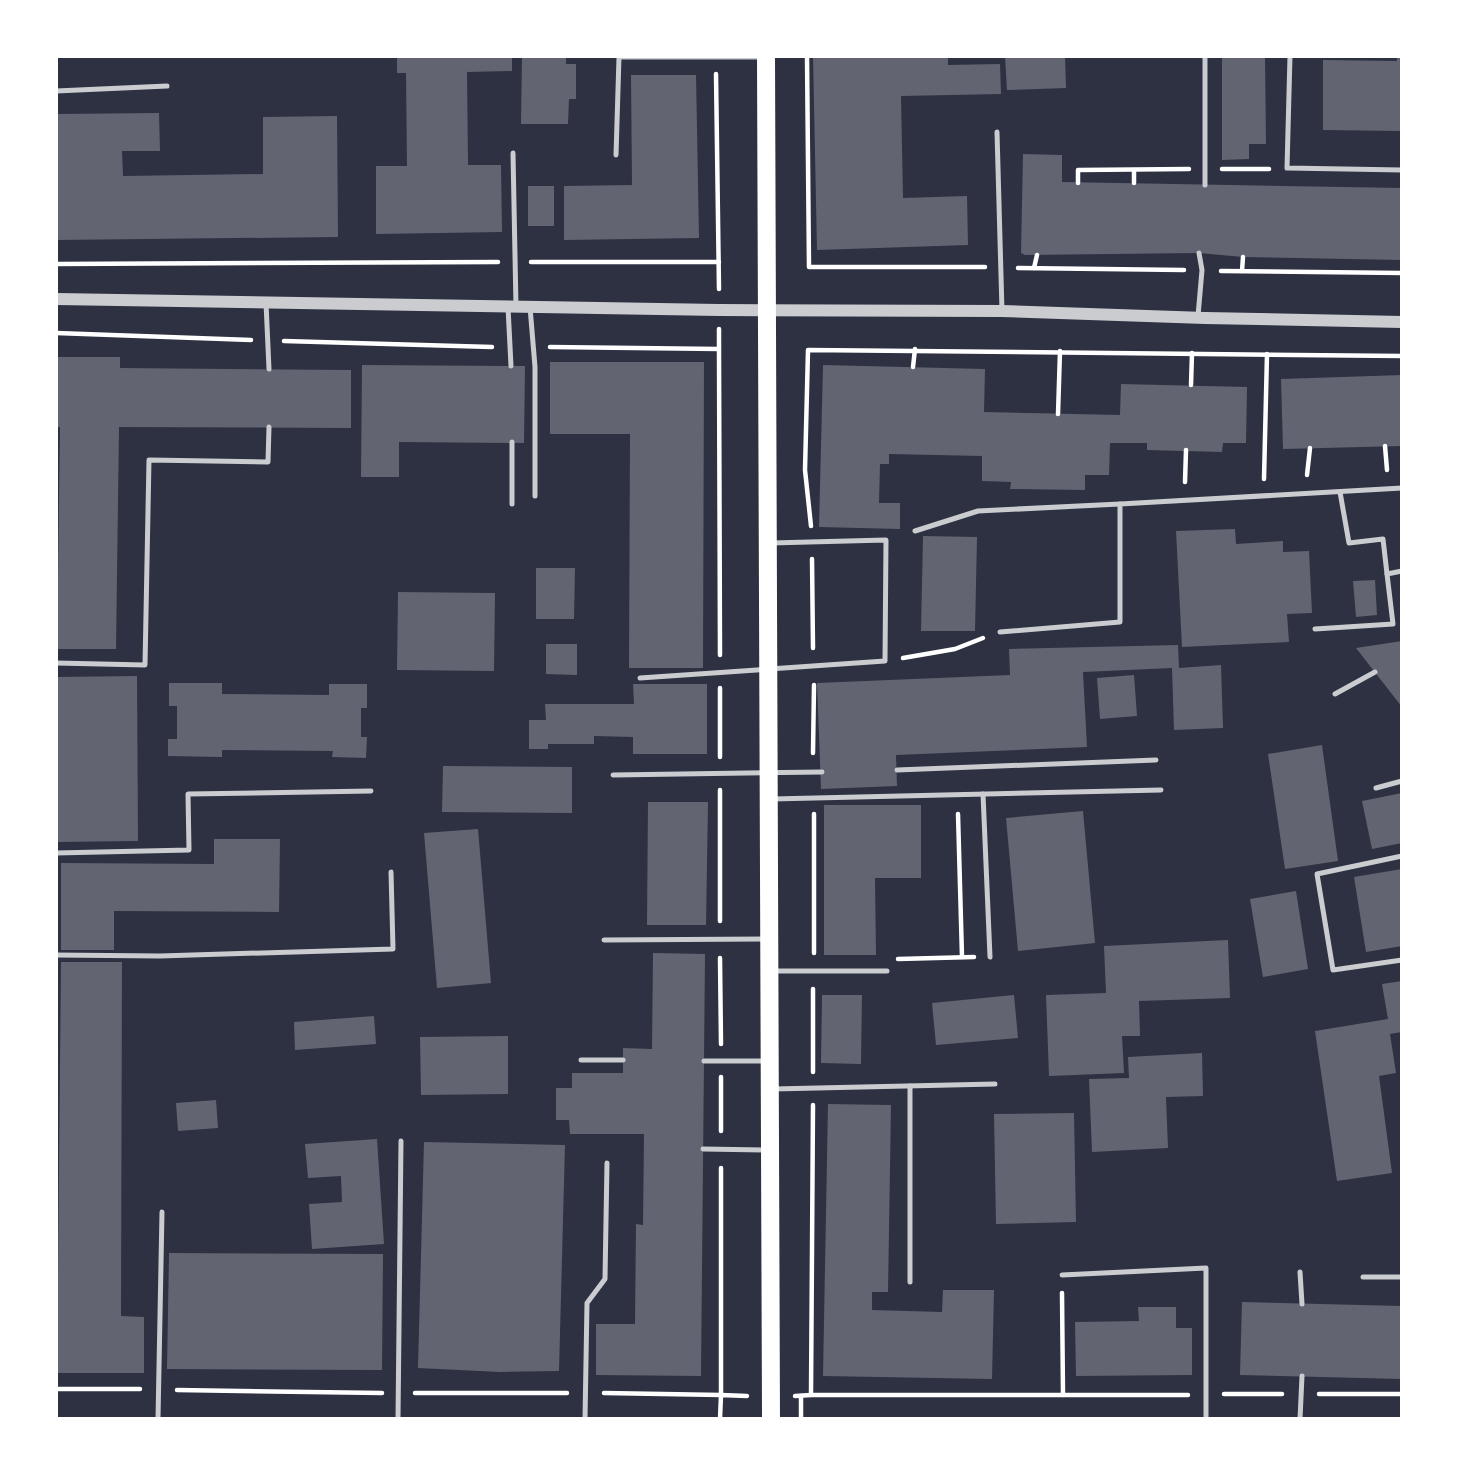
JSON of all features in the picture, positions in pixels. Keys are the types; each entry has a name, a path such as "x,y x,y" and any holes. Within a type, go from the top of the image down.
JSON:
{"main road":[{"path":"766,56 771,1419"}],"street":[{"path":"56,299 719,310 1002,311 1402,322"}],"lane":[{"path":"616,155 618,57 766,56"},
{"path":"1205,56 1205,185"},
{"path":"1290,56 1287,168 1402,170"},
{"path":"56,91 167,86"},
{"path":"998,132 1002,311"},
{"path":"511,366 515,261 513,153"},
{"path":"1198,318 1202,270 1199,253"},
{"path":"266,303 270,369"},
{"path":"530,307 534,347 535,496"},
{"path":"56,663 145,665 149,460 268,462 269,427"},
{"path":"512,442 512,504"},
{"path":"915,531 978,511 1402,488"},
{"path":"1315,629 1393,624 1382,539 1349,543 1340,492"},
{"path":"1000,632 1120,622 1120,505"},
{"path":"640,678 885,661 886,540 768,543"},
{"path":"1387,573 1402,571"},
{"path":"1335,694 1375,672"},
{"path":"897,770 1156,760"},
{"path":"613,775 821,772"},
{"path":"1376,788 1402,781"},
{"path":"769,799 1161,790"},
{"path":"56,853 189,850 188,794 371,791"},
{"path":"983,794 990,957"},
{"path":"1402,856 1317,874 1333,970 1402,960"},
{"path":"56,955 160,956 393,948 391,872"},
{"path":"604,940 769,939"},
{"path":"769,971 887,971"},
{"path":"581,1060 623,1060"},
{"path":"704,1061 770,1061"},
{"path":"770,1089 995,1084"},
{"path":"910,1086 910,1282"},
{"path":"398,1419 401,1141"},
{"path":"703,1149 770,1150"},
{"path":"585,1419 587,1303 605,1279 607,1163"},
{"path":"158,1419 162,1212"},
{"path":"1062,1275 1206,1268 1206,1419"},
{"path":"1300,1272 1301,1304"},
{"path":"1363,1277 1402,1277"},
{"path":"1300,1419 1302,1376"}],"path":[{"path":"807,56 809,267 1402,273"},
{"path":"56,264 719,262 715,58"},
{"path":"1078,183 1078,170 1272,169"},
{"path":"1133,170 1134,183"},
{"path":"1034,268 1037,255"},
{"path":"1242,271 1243,257"},
{"path":"56,332 510,347"},
{"path":"534,347 719,349 720,1419"},
{"path":"813,772 812,542 805,470 808,349 1402,356"},
{"path":"913,367 915,349"},
{"path":"1058,414 1060,351"},
{"path":"1191,385 1192,353"},
{"path":"1263,496 1266,354"},
{"path":"1305,494 1310,448"},
{"path":"1185,501 1186,450"},
{"path":"885,661 956,649 1000,632"},
{"path":"958,795 962,957"},
{"path":"814,798 811,1395 1402,1394"},
{"path":"1062,1275 1063,1395"},
{"path":"56,1389 721,1395"},
{"path":"801,1395 801,1419"}],"building":[{"path":"397,56 512,56 512,71 467,72 468,165 501,165 502,232 376,234 376,166 407,166 406,73 397,73"},
{"path":"522,56 566,56 566,64 576,64 576,99 569,99 568,124 521,124"},
{"path":"813,56 948,56 948,65 1000,64 1001,94 901,96 903,198 967,196 968,245 817,250"},
{"path":"1005,56 1065,56 1066,88 1007,90"},
{"path":"1222,56 1265,56 1266,144 1249,144 1249,159 1222,160"},
{"path":"1397,56 1402,56 1402,131 1323,130 1323,60 1397,61"},
{"path":"631,75 696,75 699,238 564,240 564,186 632,185"},
{"path":"159,113 160,151 122,151 123,176 263,174 263,117 337,116 338,237 56,240 56,114"},
{"path":"1023,154 1062,155 1062,182 1402,188 1402,260 1243,257 1199,253 1025,255 1021,253"},
{"path":"528,186 554,186 554,226 528,226"},
{"path":"56,357 120,357 120,368 351,370 351,428 119,427 116,649 57,649 60,427 56,427"},
{"path":"550,362 704,362 703,668 629,668 630,434 550,434"},
{"path":"362,365 525,366 524,443 399,442 399,477 361,477"},
{"path":"823,365 985,369 984,412 1120,415 1121,384 1247,387 1246,443 1223,443 1222,452 1147,450 1147,443 1110,443 1109,475 1085,475 1085,490 1010,489 1011,482 982,481 982,456 889,454 889,464 880,464 879,503 900,503 900,529 819,527"},
{"path":"1402,375 1402,446 1283,449 1281,379"},
{"path":"1235,529 1236,544 1283,541 1283,552 1309,551 1312,613 1287,614 1289,642 1182,647 1176,531"},
{"path":"923,536 977,537 975,631 921,631"},
{"path":"536,568 575,568 574,619 536,619"},
{"path":"1375,580 1377,615 1356,617 1353,581"},
{"path":"398,592 495,593 494,671 397,670"},
{"path":"1402,641 1402,707 1356,648"},
{"path":"546,644 577,644 577,675 546,674"},
{"path":"1178,645 1179,668 1221,665 1223,728 1174,730 1172,668 1083,672 1087,747 896,755 897,786 821,789 817,683 1010,675 1009,649"},
{"path":"1134,675 1137,716 1100,719 1097,678"},
{"path":"137,676 138,841 57,842 56,677"},
{"path":"169,683 222,683 222,694 329,695 329,684 367,684 367,708 361,708 361,737 367,737 366,758 332,757 333,751 222,750 222,757 168,756 168,739 177,739 177,706 169,706"},
{"path":"633,684 707,684 707,754 633,754 633,737 594,736 594,744 548,744 548,749 529,749 529,720 546,720 545,704 634,704"},
{"path":"1322,745 1338,861 1285,869 1268,754"},
{"path":"443,766 572,767 572,813 442,812"},
{"path":"1402,793 1402,843 1372,849 1362,801"},
{"path":"648,802 708,802 706,925 647,925"},
{"path":"824,805 921,805 921,878 875,878 876,955 824,955"},
{"path":"1083,811 1095,943 1018,951 1006,818"},
{"path":"478,829 491,983 437,988 424,833"},
{"path":"214,839 280,839 279,912 114,911 114,950 61,950 61,863 214,864"},
{"path":"1402,869 1402,946 1366,952 1354,877"},
{"path":"1296,891 1308,969 1263,977 1250,899"},
{"path":"1228,940 1230,998 1139,1001 1140,1036 1122,1036 1124,1073 1049,1076 1046,995 1106,993 1104,946"},
{"path":"653,953 705,954 701,1376 596,1375 596,1324 635,1324 636,1224 643,1225 644,1134 570,1134 569,1120 556,1120 556,1088 572,1088 572,1073 623,1073 623,1048 652,1049"},
{"path":"61,962 122,962 121,1316 144,1317 144,1373 57,1373"},
{"path":"1402,981 1402,1032 1390,1034 1396,1073 1379,1076 1392,1173 1337,1181 1315,1031 1388,1019 1382,984"},
{"path":"822,995 862,995 861,1064 821,1063"},
{"path":"1014,995 1018,1038 936,1045 932,1003"},
{"path":"374,1016 376,1044 295,1050 294,1022"},
{"path":"508,1036 508,1094 421,1095 420,1037"},
{"path":"1202,1053 1203,1096 1166,1097 1168,1148 1092,1152 1089,1079 1129,1078 1128,1057"},
{"path":"216,1100 218,1128 178,1131 176,1103"},
{"path":"828,1104 891,1105 888,1292 872,1292 872,1310 942,1312 943,1290 994,1290 992,1379 823,1376"},
{"path":"1074,1113 1076,1222 996,1224 994,1114"},
{"path":"377,1139 384,1244 312,1249 309,1204 342,1202 341,1176 308,1178 305,1144"},
{"path":"424,1142 565,1145 559,1371 500,1372 418,1368"},
{"path":"169,1253 383,1254 382,1370 167,1369"},
{"path":"1242,1302 1402,1306 1402,1379 1240,1375"},
{"path":"1138,1307 1176,1307 1176,1328 1192,1328 1192,1375 1076,1376 1075,1322 1139,1321"}]}
